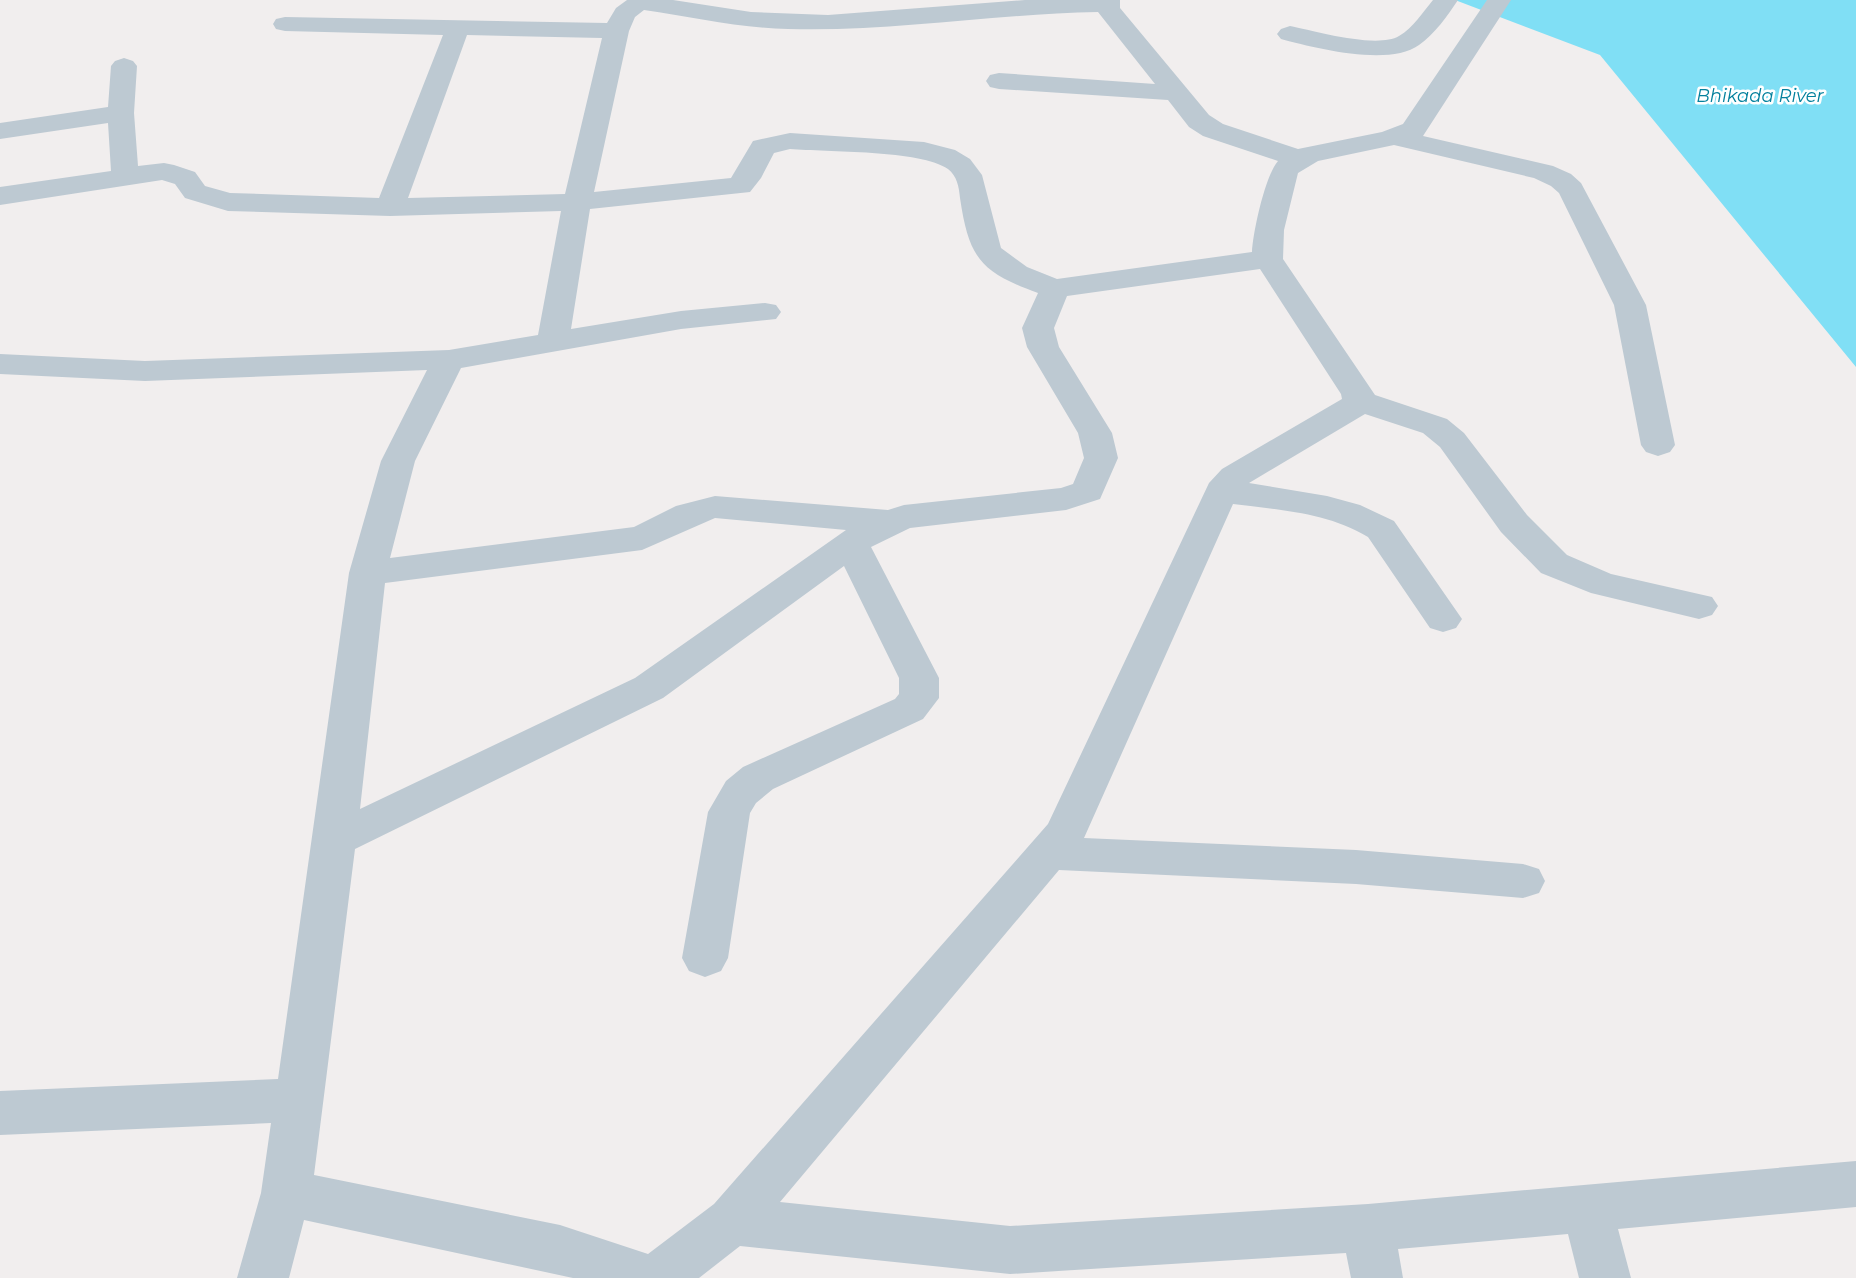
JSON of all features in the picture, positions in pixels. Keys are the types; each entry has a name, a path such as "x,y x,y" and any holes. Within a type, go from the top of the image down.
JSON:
{"street":[{"path":"361,25 374,0"},
{"path":"1290,34 1392,47 1407,43 1445,0 1493,10 1413,130 1398,138 1319,150 1297,158 1286,169 1266,245 1268,259 1358,394 1359,401"},
{"path":"553,341 577,202 616,31 625,13 641,1 787,22 1107,2 1199,121 1213,130 1297,158"},
{"path":"285,24 616,31"},
{"path":"390,206 458,27"},
{"path":"124,66 121,113 125,177"},
{"path":"999,81 1176,93"},
{"path":"0,131 121,113"},
{"path":"1398,138 1542,172 1561,180 1571,189 1630,305 1658,445"},
{"path":"0,196 164,172 185,178 195,192 228,202 390,206 577,202 740,186 763,147 790,141 924,149 961,162 969,174 986,249 995,261 1039,284 1055,289 1268,259"},
{"path":"335,840 649,688 867,531 904,517 1066,499 1088,491 1101,458 1095,433 1043,347 1038,328 1055,289"},
{"path":"0,364 145,371 449,360 681,320 765,312"},
{"path":"263,1278 286,1193 335,840 368,573 398,461 449,360"},
{"path":"658,1278 732,1221 1065,834 1220,491 1234,477 1352,408 1359,401"},
{"path":"1359,401 1435,426 1452,440 1537,551 1557,566 1586,578 1699,606"},
{"path":"1220,491 1348,511 1370,520 1381,529 1443,619"},
{"path":"368,573 617,543 642,538 689,514 715,507 890,522"},
{"path":"705,958 729,813 741,792 758,778 909,709 919,698 919,678 851,544"},
{"path":"1048,853 1356,867 1523,881"},
{"path":"0,1113 298,1100"},
{"path":"732,1221 1009,1264 1856,1184"},
{"path":"286,1193 560,1249 645,1278"},
{"path":"1587,1208 1605,1278"},
{"path":"1368,1228 1377,1278"}],"water":[{"name":"Bhikada River","path":"1455,0 1856,0 1856,367 1600,55"}]}
